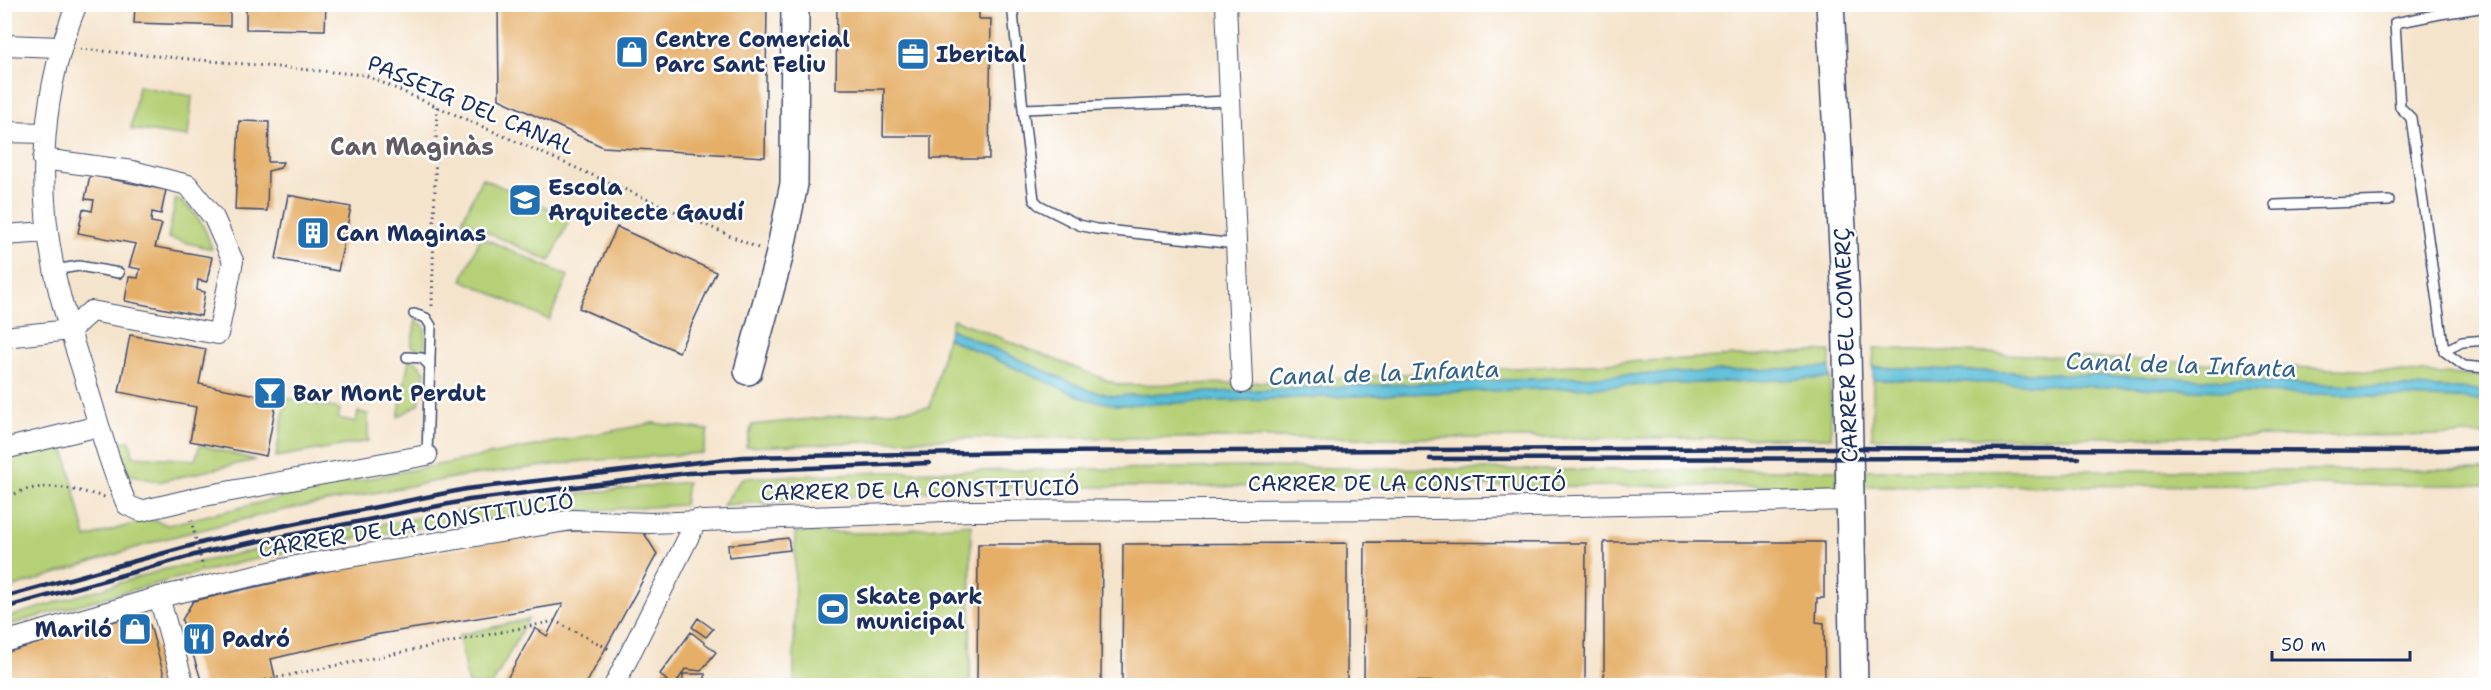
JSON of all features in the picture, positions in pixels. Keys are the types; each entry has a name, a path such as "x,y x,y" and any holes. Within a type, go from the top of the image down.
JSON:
{"street":[{"path":"77,4 60,47 45,133 43,159 48,232 54,270 70,330 99,426 127,505 141,511 204,496 427,455"},
{"path":"748,371 779,257 794,184 795,4"},
{"path":"1226,4 1242,383"},
{"name":"CARRER DEL COMERÇ","path":"1830,4 1846,304 1854,686"},
{"path":"4,45 60,47"},
{"path":"4,132 45,133"},
{"path":"4,337 70,330 91,311 218,334 233,261 214,218 188,185 132,171 43,159"},
{"path":"4,235 48,232"},
{"path":"4,449 99,426"},
{"name":"CARRER DE LA CONSTITUCIÓ","path":"4,642 159,597 301,565 572,520 650,523 972,511 1437,509 1851,500"},
{"path":"614,686 697,520"},
{"path":"159,597 184,686"}],"lane":[{"path":"1012,4 1034,200 1039,205 1079,225 1096,229 1236,244"},
{"path":"2487,7 2440,9 2395,23 2400,107 2410,118 2444,351 2464,366 2487,368"},
{"path":"1023,109 1230,101"},
{"path":"2275,205 2389,201"},
{"path":"54,270 78,266 119,273"},
{"path":"414,314 426,318 431,326 427,455"},
{"path":"2444,351 2462,342 2487,340"},
{"path":"407,357 422,358 430,366"}],"path":[{"name":"PASSEIG DEL CANAL","path":"60,47 366,75 779,257"},
{"path":"431,326 436,104"},
{"path":"4,499 17,492 53,485 109,498"},
{"path":"191,520 204,573"},
{"path":"236,686 555,621 628,659"}],"green space":[{"path":"138,86 192,96 188,137 131,129"},
{"path":"482,178 570,218 550,261 462,221"},
{"path":"176,198 190,208 199,220 212,249 168,238"},
{"path":"481,237 568,276 549,320 462,280"},
{"path":"953,319 1119,385 1242,383 1830,351 1830,367 1114,396 1088,390 950,329"},
{"path":"416,320 425,327 425,353 411,346"},
{"path":"947,338 1086,399 1117,405 1830,378 1831,438 966,438 746,447 752,425 930,407"},
{"path":"1874,348 2486,376 2486,390 1873,367"},
{"path":"409,360 416,361 425,372 419,404 398,417"},
{"path":"1917,378 2486,400 2486,435 1872,438 1873,379"},
{"path":"286,398 340,409 338,418 356,422 358,412 368,414 368,441 276,457"},
{"path":"653,423 708,430 703,453 584,461 457,477 269,513 160,540 5,590 4,453 62,439 86,538 149,519 168,525 325,487"},
{"path":"130,441 133,456 195,460 200,445 255,460 158,482 129,474 118,442"},
{"path":"1250,467 1574,470 2486,470 2486,485 993,487 723,505 742,478 884,472"},
{"path":"687,482 684,505 514,517 446,524 360,538 207,571 5,626 5,618 162,570 353,529 523,500"},
{"path":"971,524 970,685 794,685 795,532 872,533"},
{"path":"528,619 492,685 468,685 459,635"}],"water":[{"path":"950,329 1088,390 1114,396 1830,367 1830,378 1117,405 1086,399 947,338"},
{"path":"1873,367 2486,390 2486,400 1873,379"}],"building":[{"path":"135,4 230,4 230,26 134,23"},
{"path":"246,4 326,4 325,30 246,29"},
{"name":"Centre Comercial Parc Sant Feliu","path":"498,4 767,4 765,157 603,147 499,99"},
{"name":"Iberital","path":"837,4 979,4 979,19 991,19 989,159 931,159 931,136 883,136 884,89 836,89"},
{"path":"239,121 269,122 268,162 283,162 280,168 268,171 267,211 235,210"},
{"path":"90,175 166,190 161,214 152,212 151,222 162,224 155,247 212,257 207,282 198,280 197,290 205,292 201,316 125,301 129,277 138,278 140,269 129,267 136,244 78,233 83,209 92,211 94,200 85,199"},
{"name":"Can Maginas","path":"288,195 351,207 338,271 276,259"},
{"path":"617,227 716,272 679,352 579,308"},
{"path":"130,335 206,349 199,384 277,399 266,456 190,441 196,407 119,392"},
{"path":"641,528 657,554 585,686 503,686 535,628 547,636 563,604 368,636 271,659 277,686 203,686 182,620 193,601 354,565 553,532"},
{"path":"788,538 790,550 729,557 728,545"},
{"path":"1365,542 1586,543 1585,683 1364,681"},
{"path":"1604,542 1824,542 1824,598 1817,598 1816,622 1824,623 1825,679 1604,679"},
{"path":"1347,543 1347,681 1122,681 1123,544"},
{"path":"978,544 1102,544 1101,682 977,682"},
{"path":"133,616 150,625 167,686 110,686 108,679 89,686 4,686 4,653"},
{"path":"698,618 713,629 706,637 692,627"},
{"path":"691,632 716,652 701,671 685,669 677,682 683,682 683,674 705,674 705,686 653,686 654,682 668,682 660,674"}],"railway":[{"path":"4,597 208,541 466,489 743,457 1028,452 1837,448 2418,451 2486,448"},
{"path":"1430,459 2078,458"},
{"path":"4,608 209,551 469,500 688,473 929,463"}],"place":[{"name":"Centre Comercial Parc Sant Feliu","path":"632,52"},
{"name":"Iberital","path":"913,54"},
{"name":"Escola Arquitecte Gaudí","path":"525,200"},
{"name":"Can Maginas","path":"313,233"},
{"name":"Bar Mont Perdut","path":"270,393"},
{"name":"Skate park municipal","path":"833,609"},
{"name":"Mariló","path":"135,629"},
{"name":"Padró","path":"199,639"}],"district":[{"name":"Can Maginàs","path":"412,147"}],"water label":[{"name":"Canal de la Infanta","path":"2181,365"},
{"name":"Canal de la Infanta","path":"1384,373"}]}
